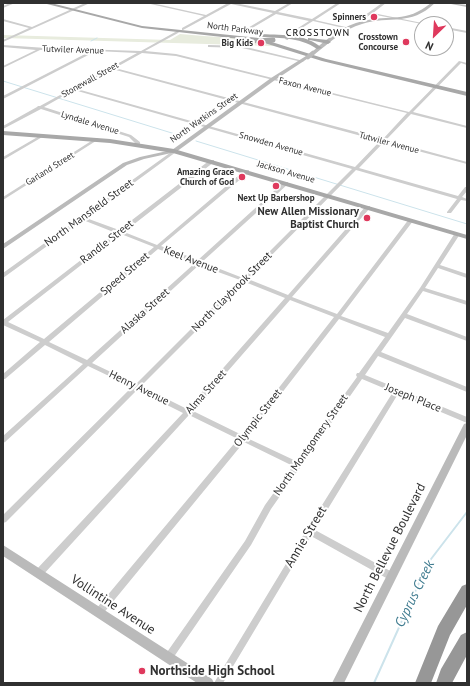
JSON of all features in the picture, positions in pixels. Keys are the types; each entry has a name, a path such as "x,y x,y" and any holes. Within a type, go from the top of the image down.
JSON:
{"highway":[{"path":"423,683 444,631 467,592"},
{"path":"444,683 467,640"}],"main road":[{"name":"North Parkway","path":"45,3 155,28 258,38 325,58 437,85 467,94"},
{"name":"North Parkway","path":"57,3 76,9"},
{"name":"North Watkins Street","path":"3,247 125,164 142,158 174,151 273,79 348,28 363,22 417,14 433,3"},
{"path":"451,3 467,6"},
{"path":"155,28 288,38 311,43 329,56 437,85"},
{"path":"155,28 227,40 257,41 288,38 319,49"},
{"path":"305,58 437,85"},
{"name":"North Parkway","path":"437,85 467,89"},
{"name":"Jackson Avenue","path":"3,135 138,143 174,151 286,182 467,237"},
{"name":"North Bellevue Boulevard","path":"338,683 467,426"},
{"name":"Vollintine Avenue","path":"3,550 208,683"}],"street":[{"path":"3,7 13,3"},
{"path":"3,41 88,3"},
{"path":"148,3 206,16"},
{"path":"183,29 231,3 348,28"},
{"path":"242,34 291,3"},
{"path":"288,38 339,3"},
{"path":"363,22 362,19 384,3"},
{"path":"370,13 414,22"},
{"path":"3,20 34,28"},
{"path":"454,30 467,32"},
{"name":"Stonewall Street","path":"3,128 177,32"},
{"name":"Tutwiler Avenue","path":"3,46 39,49 142,52"},
{"path":"209,46 242,46 305,58"},
{"path":"3,67 39,49"},
{"path":"3,98 96,50"},
{"name":"Faxon Avenue","path":"142,52 176,55 467,127"},
{"name":"North Claybrook Street","path":"3,520 138,387 328,195 385,140 460,62 467,64"},
{"name":"Tutwiler Avenue","path":"114,67 467,163"},
{"name":"Snowden Avenue","path":"74,89 210,126 467,200"},
{"name":"Lyndale Avenue","path":"39,107 130,136 138,143"},
{"path":"3,159 40,137"},
{"name":"Garland Street","path":"3,199 97,140"},
{"name":"Tutwiler Avenue","path":"385,140 467,160"},
{"name":"North Mansfield Street","path":"3,276 174,151"},
{"name":"Randle Street","path":"3,323 212,162"},
{"name":"Speed Street","path":"3,377 247,171"},
{"name":"Alaska Street","path":"3,440 286,182"},
{"path":"449,212 467,188"},
{"name":"Alma Street","path":"39,573 188,412 368,207"},
{"name":"Keel Avenue","path":"83,218 389,336"},
{"name":"Olympic Street","path":"99,612 243,438 411,220"},
{"name":"North Montgomery Street","path":"168,658 248,543 268,507 359,375 404,315 458,234"},
{"path":"438,266 467,276"},
{"path":"422,289 467,303"},
{"path":"404,315 467,339"},
{"name":"Henry Avenue","path":"3,323 297,465"},
{"path":"377,353 467,390"},
{"name":"Joseph Place","path":"359,375 396,392 467,420"},
{"name":"Annie Street","path":"218,683 396,392"},
{"path":"310,531 391,576"}],"shaded area":[{"path":"180,34 239,39 275,46 3,38 3,35 170,40"}],"waterway":[{"path":"91,41 97,38"},
{"path":"3,81 175,134"},
{"path":"196,141 467,224"},
{"name":"Cyprus Creek","path":"374,683 428,563 467,512"}],"place":[{"name":"Spinners","path":"374,17"},
{"name":"Crosstown Concourse","path":"406,42"},
{"name":"Big Kids","path":"261,43"},
{"name":"Amazing Grace Church of God","path":"242,177"},
{"name":"Next Up Barbershop","path":"276,186"},
{"name":"New Allen Missionary Baptist Church","path":"367,218"},
{"name":"Northside High School","path":"142,671"}],"district":[{"name":"CROSSTOWN","path":"318,33"}]}
